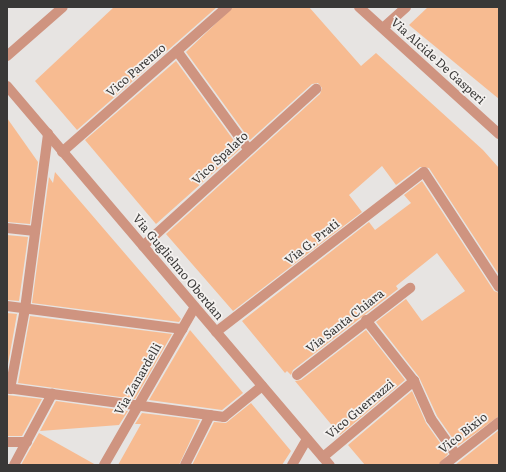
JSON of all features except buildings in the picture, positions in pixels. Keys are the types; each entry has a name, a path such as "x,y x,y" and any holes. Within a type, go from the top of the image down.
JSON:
{"street":[{"path":"7,56 63,7"},
{"name":"Vico Parenzo","path":"62,152 227,7"},
{"name":"Via Alcide De Gasperi","path":"359,7 499,134"},
{"path":"382,28 406,7"},
{"path":"177,51 249,150"},
{"name":"Via Guglielmo Oberdan","path":"7,86 330,465"},
{"name":"Vico Spalato","path":"143,246 316,89"},
{"path":"48,134 25,309 8,389 224,417 262,386"},
{"name":"Via G. Prati","path":"216,332 424,172 499,287"},
{"path":"7,228 35,231"},
{"name":"Via Santa Chiara","path":"297,375 366,320 410,288"},
{"path":"7,306 182,329"},
{"name":"Via Zanardelli","path":"104,465 195,307"},
{"path":"366,320 414,381 431,420 455,453"},
{"name":"Vico Guerrazzi","path":"323,457 414,381"},
{"path":"14,465 52,394"},
{"path":"185,465 210,415"},
{"name":"Vico Bixio","path":"444,465 455,453 499,422"},
{"path":"292,465 307,439"},
{"path":"7,442 27,442"}]}
